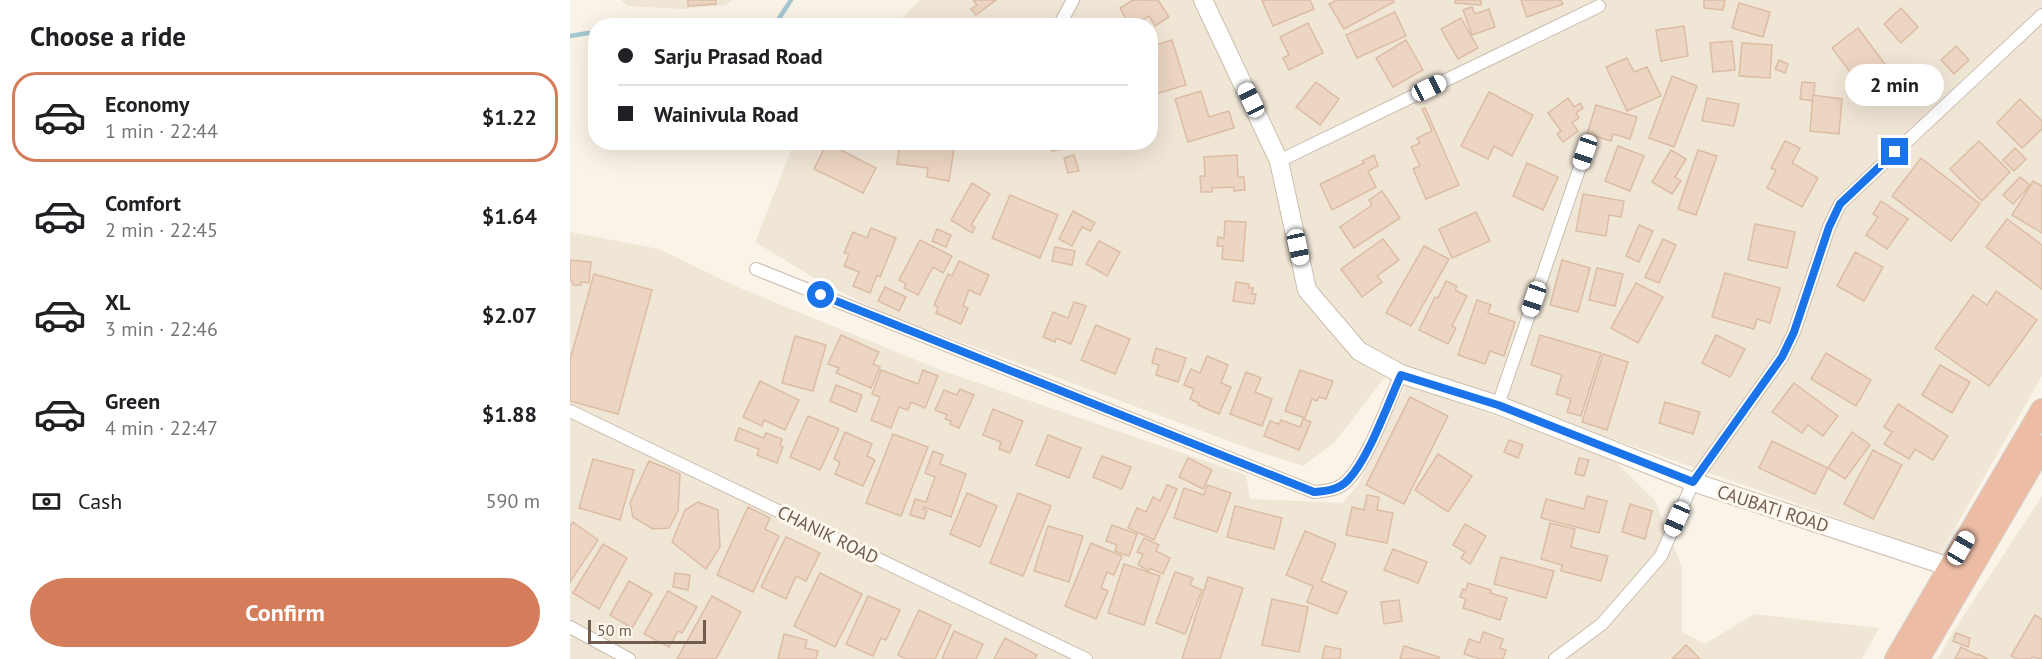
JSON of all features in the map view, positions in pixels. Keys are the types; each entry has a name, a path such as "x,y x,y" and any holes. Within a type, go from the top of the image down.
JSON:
{"highway":[{"path":"1918,659 2038,445 2042,410"},
{"path":"1896,659 1950,567 2038,445"}],"street":[{"path":"1063,18 1073,0"},
{"name":"CAUBATI ROAD","path":"1203,0 1280,160 1307,290 1359,351 1401,375 1498,405 1693,482 1950,567"},
{"path":"1280,160 1599,6"},
{"path":"1555,659 1602,624 1660,556 1693,482 1782,357 1794,332 1829,227 1840,204 2042,15"},
{"path":"1498,405 1585,152"},
{"path":"756,269 1314,492 1331,490 1347,481 1363,460 1401,375"},
{"name":"CHANIK ROAD","path":"570,411 1086,659"},
{"path":"570,627 629,659"}],"shaded area":[{"path":"621,0 732,0 726,5 683,9 628,6"},
{"path":"920,0 2042,0 2042,376 1940,554 1396,363 1334,443 1303,466 1253,450 888,315 821,282 755,242 791,150 1158,150 1158,18 903,18"},
{"path":"570,232 659,249 735,286 943,371 1246,475 1250,499 1342,503 1358,485 1406,385 1572,442 1613,459 1655,501 1682,567 1682,632 1705,644 1754,614 1879,628 1862,659 570,659"},
{"path":"2042,496 2042,659 1938,659 1951,635"}],"building":[{"path":"688,0 716,0 716,4 688,6"},
{"path":"973,0 996,0 976,15 971,9 977,5"},
{"path":"1133,0 1158,0 1169,17 1158,24 1158,18 1149,16 1126,18 1120,8"},
{"path":"1310,0 1314,9 1273,26 1262,1"},
{"path":"1337,0 1393,0 1394,2 1344,29 1329,4"},
{"path":"1455,0 1481,0 1481,5 1455,3"},
{"path":"1521,0 1561,0 1563,4 1527,17"},
{"path":"1704,0 1725,0 1723,10 1704,8"},
{"path":"1739,3 1770,12 1763,37 1732,28"},
{"path":"1472,7 1475,14 1489,9 1495,27 1472,35 1463,10"},
{"path":"1901,8 1918,27 1901,43 1884,24"},
{"path":"1395,12 1406,36 1357,58 1346,35"},
{"path":"1461,18 1478,48 1458,59 1441,29"},
{"path":"1308,23 1323,53 1289,70 1283,58 1289,55 1280,37"},
{"path":"1684,26 1688,56 1661,61 1656,30"},
{"path":"1858,28 1893,75 1867,95 1832,48"},
{"path":"1172,40 1186,85 1158,93 1158,44"},
{"path":"1406,40 1423,70 1393,87 1376,58"},
{"path":"1732,41 1735,70 1713,72 1710,43"},
{"path":"1742,43 1772,45 1770,78 1739,76"},
{"path":"1956,46 1969,60 1954,74 1941,60"},
{"path":"1627,58 1634,72 1647,67 1661,96 1627,111 1606,67"},
{"path":"1779,60 1788,64 1785,73 1775,69"},
{"path":"1672,76 1697,86 1674,147 1649,138"},
{"path":"1316,82 1339,99 1320,125 1296,107"},
{"path":"1802,82 1815,83 1813,101 1800,99"},
{"path":"1201,91 1209,117 1229,111 1234,128 1188,142 1175,99"},
{"path":"1489,92 1533,115 1512,156 1494,146 1488,159 1461,146"},
{"path":"1813,95 1842,99 1839,134 1810,131"},
{"path":"1568,98 1574,107 1580,103 1583,108 1576,113 1579,118 1572,123 1578,131 1563,142 1557,134 1561,131 1548,113"},
{"path":"1707,98 1739,104 1734,126 1702,121"},
{"path":"2020,99 2042,121 2042,129 2022,148 1997,123"},
{"path":"1596,105 1637,117 1630,139 1613,134 1611,141 1587,134"},
{"path":"1425,108 1459,185 1426,199 1413,169 1420,166 1411,147 1420,143 1417,138 1432,131 1422,109"},
{"path":"1785,141 1800,148 1792,163 1818,178 1802,207 1767,188 1776,170 1771,168"},
{"path":"1979,141 2010,172 1982,201 1950,169"},
{"path":"1618,146 1644,156 1630,191 1605,181"},
{"path":"2015,148 2026,159 2014,171 2003,160"},
{"path":"824,150 841,150 876,168 863,193 814,169"},
{"path":"899,150 954,150 949,181 927,177 928,168 897,164"},
{"path":"1671,150 1686,159 1675,177 1681,181 1672,194 1652,182"},
{"path":"1698,150 1717,156 1696,215 1678,209"},
{"path":"1074,155 1079,171 1068,173 1064,158"},
{"path":"1237,155 1238,177 1244,177 1245,190 1234,191 1234,187 1212,188 1212,192 1201,192 1200,176 1205,176 1204,157"},
{"path":"1374,155 1378,166 1368,171 1376,187 1332,210 1320,184 1364,163 1362,161"},
{"path":"1921,158 1980,204 1951,241 1892,196"},
{"path":"1527,163 1558,177 1543,210 1513,196"},
{"path":"2020,177 2030,185 2013,204 2003,195"},
{"path":"2033,181 2042,186 2042,233 2012,215"},
{"path":"972,183 990,194 971,225 975,227 972,233 951,220"},
{"path":"1382,191 1400,218 1354,248 1340,227 1372,205 1369,200"},
{"path":"1583,194 1624,201 1621,217 1609,215 1606,236 1576,231"},
{"path":"1010,195 1058,215 1040,258 992,238"},
{"path":"1881,201 1908,219 1887,249 1866,235 1878,217 1873,214"},
{"path":"1073,211 1095,223 1090,231 1082,227 1072,246 1059,239"},
{"path":"1476,212 1490,241 1452,258 1439,229"},
{"path":"2007,219 2042,245 2042,289 1986,247"},
{"path":"1225,221 1246,222 1243,261 1222,259 1223,246 1217,246 1218,237 1224,238"},
{"path":"1755,224 1795,232 1787,268 1748,260"},
{"path":"1639,225 1653,231 1639,262 1626,256"},
{"path":"871,228 896,238 880,277 877,275 870,293 853,286 859,272 844,266 849,254 844,253 853,232 867,238"},
{"path":"937,229 951,235 946,247 932,241"},
{"path":"1383,239 1399,260 1377,276 1382,282 1362,297 1341,269"},
{"path":"1663,239 1676,245 1659,283 1645,277"},
{"path":"920,240 952,256 943,273 933,267 918,295 904,288 906,284 899,280"},
{"path":"1099,241 1120,252 1107,276 1086,264"},
{"path":"1424,246 1449,259 1411,326 1386,313"},
{"path":"1055,247 1075,251 1072,265 1052,261"},
{"path":"1855,252 1883,267 1864,301 1837,286"},
{"path":"570,260 591,262 589,283 581,282 581,285 573,285 570,280"},
{"path":"1562,260 1590,268 1578,312 1550,305"},
{"path":"959,261 989,275 980,295 969,290 963,306 968,308 961,324 936,313 938,307 934,305 948,274 952,276"},
{"path":"1597,268 1623,274 1615,306 1589,300"},
{"path":"1725,273 1780,288 1770,323 1757,319 1754,329 1712,317"},
{"path":"594,274 652,290 618,414 570,401 570,360"},
{"path":"1446,281 1457,286 1455,290 1467,296 1452,326 1456,328 1448,344 1419,330 1435,297 1438,298"},
{"path":"1236,282 1249,284 1249,288 1253,288 1252,294 1256,294 1254,304 1233,301"},
{"path":"1636,283 1663,297 1638,343 1611,328"},
{"path":"885,287 906,297 899,311 878,301"},
{"path":"1996,291 2037,320 1989,386 1935,348 1973,295 1987,305"},
{"path":"1477,300 1491,305 1488,313 1515,322 1504,356 1490,351 1485,364 1458,355"},
{"path":"1074,302 1086,306 1071,344 1056,338 1055,342 1043,337 1053,312 1068,318"},
{"path":"1096,325 1130,339 1115,374 1081,360"},
{"path":"841,335 879,352 873,364 880,367 871,388 836,373 839,368 828,364"},
{"path":"1540,335 1601,353 1581,416 1567,412 1571,399 1556,394 1562,375 1531,365"},
{"path":"1716,335 1745,349 1730,377 1702,363"},
{"path":"795,336 826,345 813,391 782,383"},
{"path":"1156,348 1186,358 1178,382 1156,375 1159,365 1152,363"},
{"path":"1826,353 1871,380 1856,406 1811,379"},
{"path":"1603,354 1628,362 1607,430 1582,422"},
{"path":"1207,356 1228,365 1221,383 1231,387 1219,414 1190,399 1194,389 1184,385 1191,369 1200,373"},
{"path":"1940,365 1970,382 1952,413 1922,395"},
{"path":"881,370 918,384 923,370 938,376 925,408 911,402 908,410 899,407 891,428 871,420 880,397 872,394"},
{"path":"1300,370 1333,381 1326,399 1319,397 1317,401 1312,399 1305,418 1285,411"},
{"path":"1246,372 1261,378 1255,392 1272,399 1262,426 1230,414"},
{"path":"760,381 799,400 785,430 764,420 762,426 743,417"},
{"path":"1794,383 1838,416 1823,436 1808,425 1802,433 1772,412"},
{"path":"836,385 862,395 856,412 830,401"},
{"path":"960,389 974,395 959,428 945,419 947,415 935,410 944,390 957,395"},
{"path":"1410,397 1448,416 1404,504 1366,485"},
{"path":"1665,402 1700,412 1693,434 1659,423"},
{"path":"1898,404 1948,436 1933,460 1915,449 1909,459 1884,444 1892,432 1884,427"},
{"path":"993,409 1023,421 1010,453 999,449 1001,442 983,435"},
{"path":"808,416 839,429 820,470 790,457"},
{"path":"1303,419 1311,422 1299,450 1264,436 1270,421 1279,424 1281,420 1300,427"},
{"path":"739,428 764,438 766,433 782,439 780,446 783,447 777,463 757,455 759,449 735,440"},
{"path":"845,432 872,444 867,456 875,460 863,486 835,474 840,462 834,459"},
{"path":"1852,432 1870,445 1845,479 1828,468"},
{"path":"893,434 928,447 901,516 866,503"},
{"path":"1048,435 1081,448 1069,478 1036,465"},
{"path":"1509,440 1523,445 1518,458 1504,452"},
{"path":"1772,441 1828,468 1815,494 1759,468"},
{"path":"1873,450 1902,465 1873,519 1844,504"},
{"path":"933,451 943,455 940,464 966,474 951,517 924,507 923,509 927,511 924,519 910,515 915,499 926,502 935,477 925,473"},
{"path":"1438,454 1472,476 1448,512 1415,490"},
{"path":"1102,456 1131,467 1122,489 1093,477"},
{"path":"1188,458 1212,470 1203,489 1179,477"},
{"path":"1579,458 1589,460 1584,476 1575,474"},
{"path":"593,459 634,470 620,520 579,508"},
{"path":"649,461 680,474 678,511 669,528 653,529 633,517 630,503"},
{"path":"1167,485 1177,489 1154,540 1128,528 1137,508 1146,512 1153,497 1160,501"},
{"path":"1207,485 1231,493 1217,532 1174,518 1184,488 1204,495"},
{"path":"967,493 997,506 980,547 950,534"},
{"path":"1018,493 1051,506 1023,576 990,563"},
{"path":"1367,495 1379,497 1377,510 1393,513 1387,543 1346,535 1352,507 1364,510"},
{"path":"1587,496 1607,501 1599,533 1541,518 1546,499 1584,509"},
{"path":"698,502 718,510 720,547 706,569 672,542 685,510"},
{"path":"1630,504 1652,511 1645,539 1622,532"},
{"path":"1235,506 1282,518 1274,549 1227,537"},
{"path":"748,507 770,518 765,529 779,536 753,592 717,575"},
{"path":"573,522 598,540 570,582 570,526"},
{"path":"1550,523 1575,529 1571,547 1608,556 1601,581 1561,571 1562,565 1541,559"},
{"path":"1465,524 1486,536 1470,564 1461,558 1465,552 1453,545"},
{"path":"1112,525 1137,534 1129,556 1115,551 1117,545 1106,541"},
{"path":"1048,526 1083,536 1069,582 1034,571"},
{"path":"1305,531 1336,544 1321,581 1347,592 1337,614 1307,602 1313,586 1286,575"},
{"path":"786,537 820,553 806,581 796,576 786,599 761,587"},
{"path":"1144,538 1159,545 1156,551 1170,558 1163,574 1150,568 1149,571 1138,565 1143,554 1137,552"},
{"path":"1091,543 1122,556 1114,575 1107,572 1101,588 1108,591 1096,619 1065,606"},
{"path":"603,544 627,558 599,609 573,593"},
{"path":"1393,549 1427,562 1418,583 1384,570"},
{"path":"1501,557 1554,571 1546,598 1494,584"},
{"path":"1124,564 1160,576 1144,625 1108,613"},
{"path":"1175,572 1193,578 1190,585 1202,590 1185,634 1156,623"},
{"path":"675,573 690,575 688,590 673,587"},
{"path":"820,573 862,594 835,647 794,626"},
{"path":"1208,577 1243,588 1220,659 1182,659"},
{"path":"629,581 652,594 632,628 610,615"},
{"path":"1468,583 1507,598 1500,620 1463,608 1466,599 1460,597"},
{"path":"668,591 697,607 682,633 678,631 669,647 644,634"},
{"path":"712,596 741,612 716,659 677,659"},
{"path":"868,596 900,610 886,640 881,638 873,656 846,644"},
{"path":"1272,599 1308,607 1299,652 1262,645"},
{"path":"1399,600 1402,621 1384,624 1381,602"},
{"path":"919,610 951,625 935,659 906,659 898,655"},
{"path":"2035,615 2042,619 2042,659 2032,657 2031,659 2017,659 2011,656"},
{"path":"954,631 983,644 976,659 942,659"},
{"path":"1483,632 1503,639 1500,648 1506,650 1503,659 1480,659 1464,654 1469,639 1480,643"},
{"path":"1956,633 1970,638 1968,647 1953,641"},
{"path":"784,634 807,640 805,648 818,651 816,659 778,659"},
{"path":"1005,638 1037,655 1035,659 994,659"},
{"path":"1686,645 1700,659 1672,659"},
{"path":"1325,646 1341,649 1340,659 1322,659"},
{"path":"1404,646 1439,657 1439,659 1400,659"},
{"path":"1961,647 1977,655 1988,659 1955,659"}],"waterway":[{"path":"779,18 791,0"},
{"path":"570,36 588,33"}],"route":[{"path":"821,295 1314,492 1331,490 1347,481 1363,460 1401,375 1498,405 1693,482 1782,357 1794,332 1829,227 1840,204 1895,152"}]}
